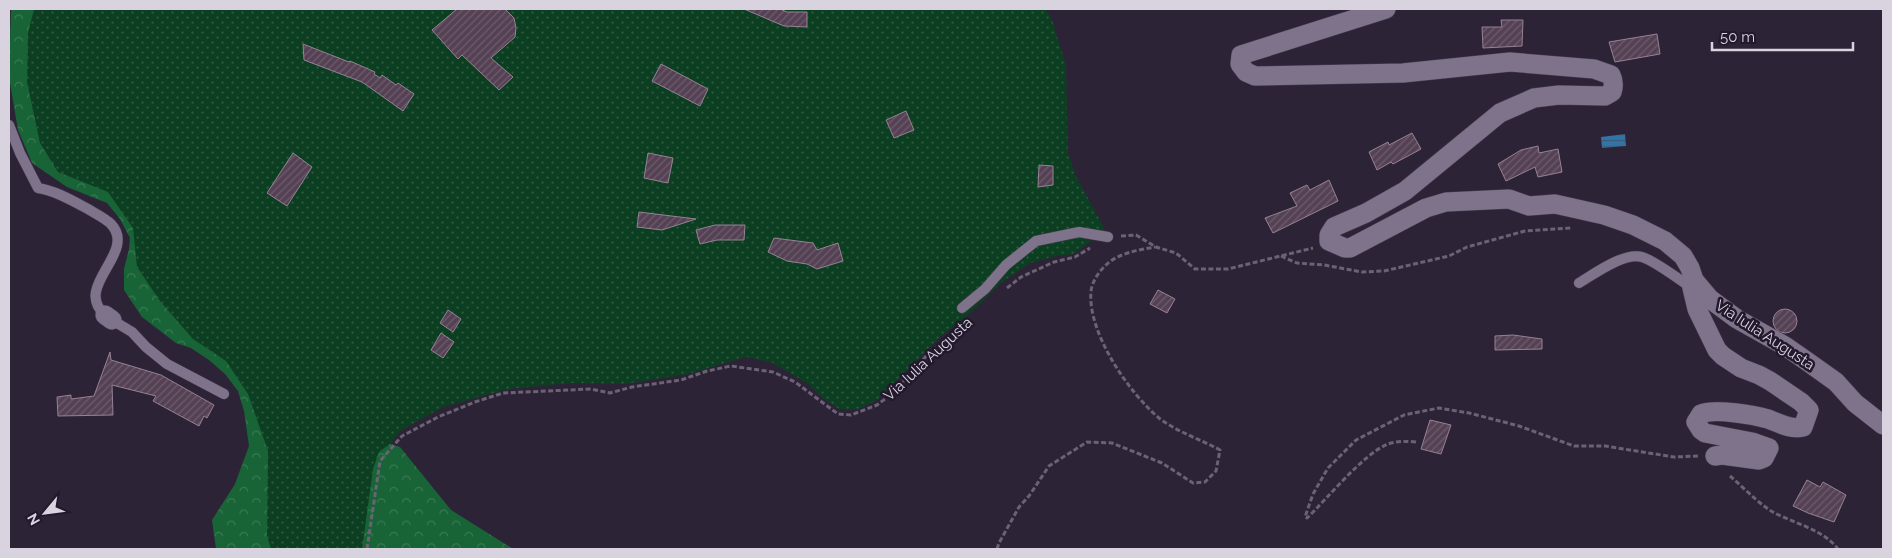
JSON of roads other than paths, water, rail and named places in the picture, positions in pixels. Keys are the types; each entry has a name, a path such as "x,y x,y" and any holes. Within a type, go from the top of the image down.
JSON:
{"street":[{"name":"Via Iulia Augusta","path":"1386,9 1241,55 1240,64 1246,72 1255,76 1403,73 1467,65 1518,62 1594,69 1611,75 1613,89 1612,92 1605,96 1559,95 1534,98 1500,113 1405,191 1334,227 1329,235 1336,245 1350,248 1426,208 1446,202 1509,199 1529,206 1555,204 1604,214 1633,225 1665,242 1683,256 1693,275 1693,284 1710,299 1737,319 1785,346 1836,382 1855,403 1883,425"},
{"path":"1693,284 1697,310 1717,350 1741,368 1764,378 1801,402 1808,410 1803,427 1799,428 1792,428 1766,418 1747,415 1713,412 1701,414 1696,422 1700,430 1705,433 1752,442 1769,448 1764,458 1759,460 1722,455 1715,456"}],"lane":[{"path":"9,125 20,153 38,188 52,192 88,209 111,224 116,232 118,241 115,252 100,280 95,294 97,306 108,317 132,332 146,347 167,364 224,394"},
{"path":"962,308 985,290 1006,265 1036,241 1079,232 1108,237"},
{"path":"1579,283 1619,260 1632,256 1642,257 1693,284"}],"water":[{"path":"1625,134 1626,146 1602,148 1601,137"}]}
